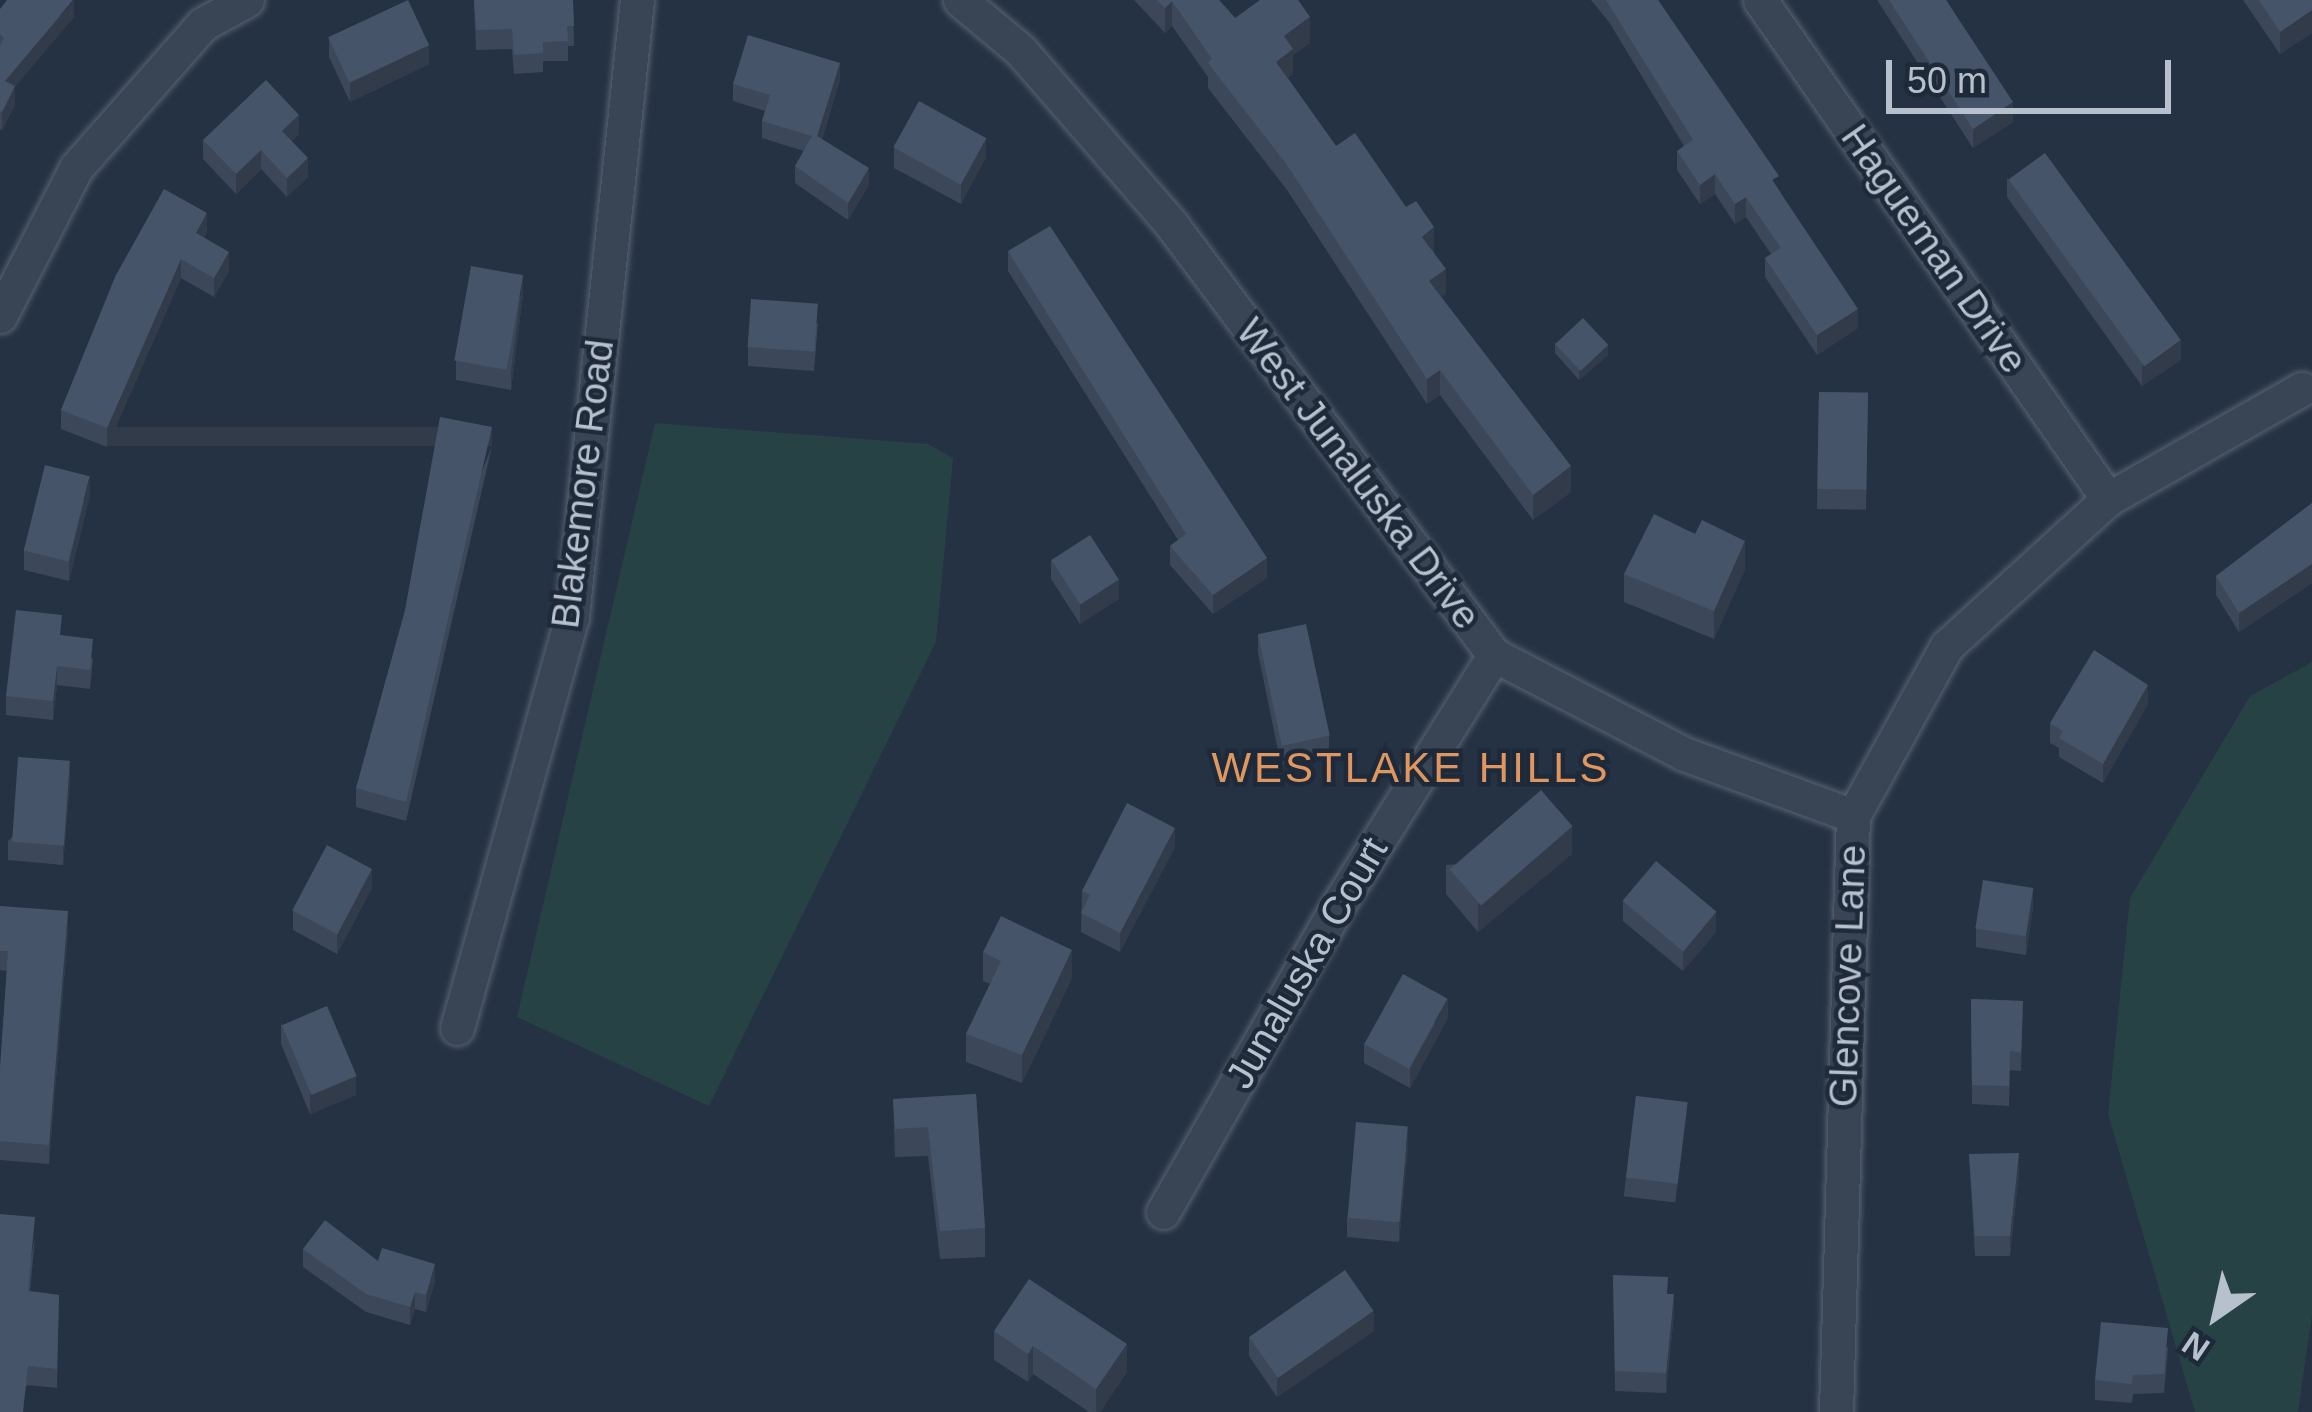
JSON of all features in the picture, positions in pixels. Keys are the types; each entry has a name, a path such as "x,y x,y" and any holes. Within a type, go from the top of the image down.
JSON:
{"street":[{"path":"0,316 76,168 203,25 247,0"},
{"name":"Blakemore Road","path":"457,1028 572,617 637,0"},
{"name":"West Junaluska Drive","path":"960,0 1021,50 1172,224 1494,655 1684,754 1853,816"},
{"name":"Hagueman Drive","path":"1760,0 2108,499"},
{"name":"Glencove Lane","path":"1836,1412 1853,816 1948,646 2108,499 2302,389"},
{"name":"Junaluska Court","path":"1163,1212 1338,905 1494,655"}],"green space":[{"path":"655,423 928,444 953,458 936,642 709,1106 517,1017"},
{"path":"2312,662 2312,1315 2298,1412 2195,1412 2108,1114 2130,898 2250,696"}],"building":[{"path":"7,0 73,0 5,81 15,86 2,112 0,9"},
{"path":"408,0 429,45 349,83 328,37"},
{"path":"474,0 573,0 574,26 567,26 568,41 543,42 543,53 514,55 512,29 476,30"},
{"path":"1157,0 1219,0 1235,18 1260,0 1298,0 1310,17 1284,36 1293,49 1276,62 1336,146 1355,133 1406,207 1416,201 1434,227 1422,237 1446,269 1429,281 1571,466 1533,495 1440,370 1427,379 1287,165 1208,63 1212,59 1172,1 1165,8"},
{"path":"1606,0 1658,0 1779,176 1772,180 1858,309 1817,335 1765,258 1781,248 1746,197 1735,204 1715,174 1700,185 1677,151 1693,140"},
{"path":"1889,0 1946,0 2013,102 1973,129"},
{"path":"2259,0 2312,0 2312,10 2280,32"},
{"path":"748,35 840,63 817,136 869,168 848,203 795,166 812,136 762,121 770,95 733,84"},
{"path":"266,80 299,115 282,131 308,158 287,178 261,150 236,174 203,140"},
{"path":"919,101 986,138 961,185 893,147"},
{"path":"2045,153 2181,340 2144,366 2009,179"},
{"path":"164,189 207,213 196,233 229,252 214,278 181,259 107,428 61,410 116,275"},
{"path":"1050,226 1267,558 1213,595 1170,546 1186,534 1008,251"},
{"path":"471,266 523,275 507,370 454,361"},
{"path":"751,299 818,304 814,352 748,347"},
{"path":"1583,318 1608,345 1580,371 1555,344"},
{"path":"1819,392 1868,393 1866,490 1817,489"},
{"path":"440,417 492,427 406,802 356,788 405,610"},
{"path":"45,465 90,476 68,562 24,550"},
{"path":"2312,503 2312,564 2239,613 2216,576"},
{"path":"1654,514 1695,534 1702,520 1745,541 1714,611 1624,574"},
{"path":"1090,535 1119,579 1080,605 1051,560"},
{"path":"16,610 62,615 60,635 93,639 90,670 57,666 53,701 6,696"},
{"path":"1306,624 1330,736 1282,746 1258,634"},
{"path":"2094,650 2148,685 2103,764 2059,738 2063,731 2050,723"},
{"path":"18,757 70,761 64,845 12,842"},
{"path":"1541,790 1572,826 1481,906 1450,869"},
{"path":"1127,803 1175,828 1120,933 1081,913 1090,895 1082,891"},
{"path":"327,845 372,869 337,934 292,910"},
{"path":"1656,861 1717,912 1683,952 1623,901"},
{"path":"1983,880 2033,888 2026,936 1975,928"},
{"path":"0,906 68,911 49,1145 0,1141 8,951 0,951"},
{"path":"1001,916 1072,950 1022,1055 966,1034 1001,961 983,952"},
{"path":"1403,974 1448,999 1409,1069 1364,1044"},
{"path":"1971,999 2023,1001 2021,1052 2010,1051 2009,1086 1972,1085"},
{"path":"327,1006 357,1076 312,1095 282,1025"},
{"path":"976,1094 985,1228 940,1231 928,1127 895,1129 893,1099"},
{"path":"1636,1096 1688,1102 1678,1184 1626,1177"},
{"path":"1356,1122 1408,1127 1399,1222 1348,1218"},
{"path":"2019,1153 2010,1236 1975,1236 1969,1154"},
{"path":"0,1214 35,1217 28,1291 59,1295 57,1369 28,1366 23,1412 0,1412"},
{"path":"325,1220 378,1261 382,1248 435,1264 426,1295 415,1292 410,1307 366,1294 303,1249"},
{"path":"1345,1270 1374,1311 1278,1378 1249,1337"},
{"path":"1613,1275 1668,1277 1667,1294 1674,1294 1666,1373 1615,1371"},
{"path":"1029,1279 1127,1344 1096,1389 1033,1346 1028,1354 994,1331"},
{"path":"2101,1322 2168,1328 2164,1374 2133,1375 2132,1384 2095,1380"}],"district":[{"name":"WESTLAKE HILLS","path":"1411,768"}]}
